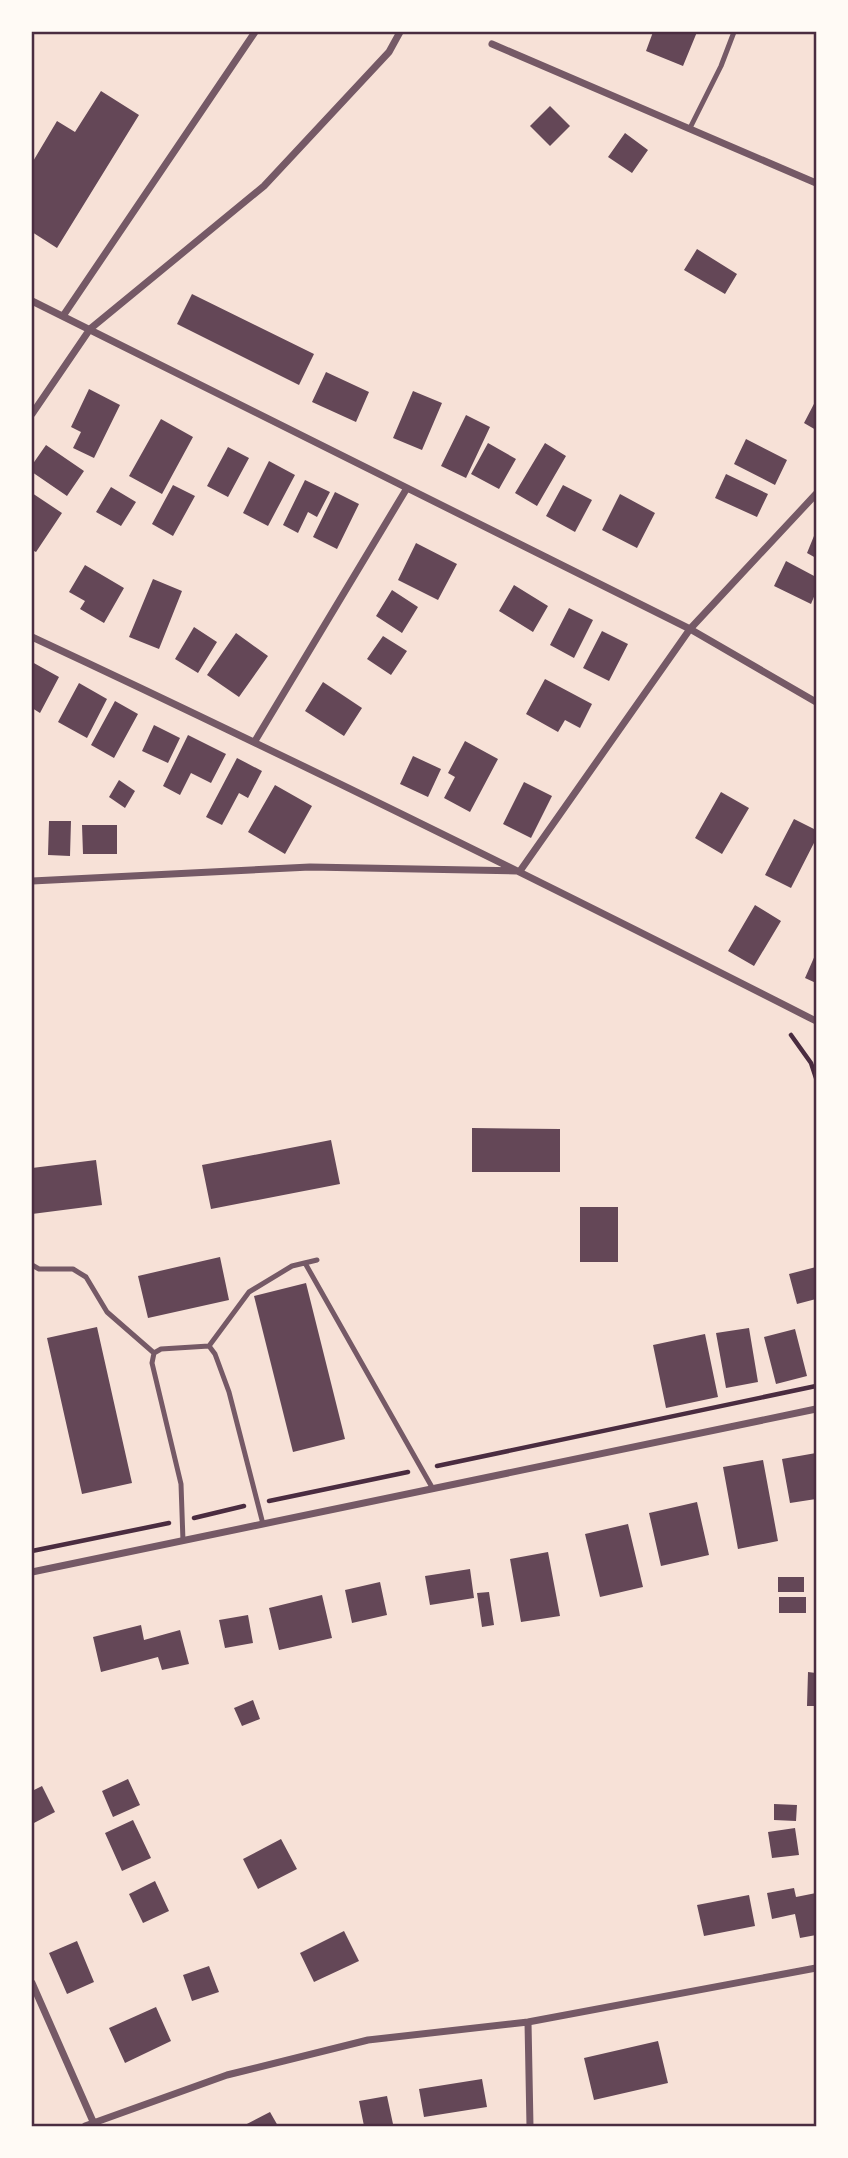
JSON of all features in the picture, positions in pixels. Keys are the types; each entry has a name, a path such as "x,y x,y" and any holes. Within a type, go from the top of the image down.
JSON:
{"street":[{"path":"62,316 255,32"},
{"path":"32,414 90,329 264,186 389,52 400,32"},
{"path":"492,44 817,183"},
{"path":"32,301 690,629 817,702"},
{"path":"255,741 407,488"},
{"path":"520,871 690,629 817,494"},
{"path":"32,637 255,741 817,1021"},
{"path":"32,881 310,867 520,871"},
{"path":"32,1572 817,1409"},
{"path":"32,1983 91,2125 227,2075 368,2040 528,2022 817,1968"},
{"path":"528,2022 530,2126"}],"lane":[{"path":"690,128 721,66 734,32"},
{"path":"183,1541 181,1484 152,1363 154,1353 161,1349 209,1346 249,1292 292,1266 317,1260"},
{"path":"305,1263 433,1489"},
{"path":"32,1265 39,1269 73,1269 86,1277 107,1312 154,1353"},
{"path":"209,1346 215,1354 229,1392 263,1524"}],"path":[{"path":"791,1035 811,1063 817,1078"}],"building":[{"path":"653,32 697,32 683,66 646,51"},
{"path":"101,91 139,115 57,248 32,232 32,163 57,121 75,132"},
{"path":"550,106 570,126 550,146 530,126"},
{"path":"625,133 648,150 632,173 608,157"},
{"path":"697,249 737,274 725,294 684,270"},
{"path":"192,294 314,354 299,385 177,324"},
{"path":"326,372 369,392 356,422 312,402"},
{"path":"89,389 120,405 94,458 73,448 81,432 71,427"},
{"path":"413,391 442,403 422,450 393,438"},
{"path":"816,400 816,430 804,423"},
{"path":"466,415 490,427 466,478 441,466"},
{"path":"161,419 193,437 162,494 129,476"},
{"path":"746,439 787,460 775,485 734,464"},
{"path":"488,443 516,459 499,489 471,474"},
{"path":"545,443 566,456 537,506 515,493"},
{"path":"46,445 84,471 67,496 32,472 32,465"},
{"path":"228,447 249,458 228,497 207,486"},
{"path":"269,461 295,475 268,526 243,513"},
{"path":"726,474 768,494 757,517 715,498"},
{"path":"305,480 330,492 317,517 308,512 298,533 283,525"},
{"path":"173,485 195,496 173,536 152,524"},
{"path":"563,485 592,500 575,532 546,516"},
{"path":"111,487 136,502 121,526 96,512"},
{"path":"335,492 359,504 337,549 313,537"},
{"path":"32,493 62,513 36,552 32,550"},
{"path":"620,494 655,513 637,548 602,530"},
{"path":"816,531 816,558 807,553"},
{"path":"416,543 457,564 438,600 398,580"},
{"path":"786,561 816,577 816,592 811,604 774,586"},
{"path":"85,565 124,588 104,623 80,609 85,601 69,592"},
{"path":"153,579 182,591 159,649 129,637"},
{"path":"514,585 548,606 533,632 499,611"},
{"path":"392,590 418,607 402,633 376,616"},
{"path":"569,608 593,620 574,658 550,645"},
{"path":"194,627 217,642 198,673 175,659"},
{"path":"602,631 628,644 609,681 583,668"},
{"path":"236,633 268,656 239,697 207,675"},
{"path":"383,636 407,651 391,675 367,659"},
{"path":"32,662 59,677 40,713 32,708"},
{"path":"545,679 592,704 580,728 565,720 558,732 526,714"},
{"path":"323,682 362,708 344,736 305,711"},
{"path":"79,683 107,699 87,738 58,722"},
{"path":"115,701 138,714 114,758 91,745"},
{"path":"154,725 180,738 168,763 142,751"},
{"path":"188,735 226,754 211,783 191,773 180,795 163,786"},
{"path":"465,741 498,759 470,812 444,798 455,777 448,773"},
{"path":"413,756 441,769 428,797 400,784"},
{"path":"237,758 262,771 248,798 239,793 222,825 206,817"},
{"path":"119,780 135,791 125,808 109,797"},
{"path":"524,782 552,796 531,838 503,824"},
{"path":"275,785 312,806 285,854 248,832"},
{"path":"721,792 749,808 722,854 695,838"},
{"path":"794,819 816,830 816,839 791,888 765,875"},
{"path":"49,821 71,821 70,856 48,855"},
{"path":"82,825 117,825 117,854 83,854"},
{"path":"755,905 781,921 754,966 728,951"},
{"path":"816,953 816,983 805,978"},
{"path":"472,1128 560,1129 560,1172 472,1172"},
{"path":"331,1140 340,1184 211,1209 202,1165"},
{"path":"96,1160 102,1205 32,1214 32,1168"},
{"path":"580,1207 618,1207 618,1262 580,1262"},
{"path":"220,1257 229,1300 148,1318 138,1276"},
{"path":"816,1267 816,1299 797,1304 789,1274"},
{"path":"306,1283 345,1439 293,1452 254,1296"},
{"path":"97,1327 132,1483 82,1494 47,1338"},
{"path":"749,1328 758,1382 726,1388 716,1333"},
{"path":"795,1329 807,1376 776,1384 764,1337"},
{"path":"705,1334 718,1397 666,1408 653,1345"},
{"path":"816,1453 816,1499 790,1503 782,1459"},
{"path":"763,1460 778,1541 738,1549 723,1467"},
{"path":"697,1502 709,1555 661,1566 649,1513"},
{"path":"628,1524 643,1587 600,1597 585,1534"},
{"path":"548,1552 560,1616 521,1622 510,1559"},
{"path":"470,1569 474,1598 430,1605 425,1576"},
{"path":"778,1577 804,1577 804,1592 778,1592"},
{"path":"380,1582 387,1615 352,1623 345,1590"},
{"path":"489,1592 494,1625 482,1627 477,1593"},
{"path":"322,1595 332,1638 279,1650 269,1608"},
{"path":"779,1597 806,1597 806,1613 779,1613"},
{"path":"248,1615 253,1643 225,1648 219,1620"},
{"path":"141,1625 144,1640 180,1630 189,1664 162,1670 158,1657 101,1672 93,1637"},
{"path":"808,1672 816,1673 816,1706 807,1706"},
{"path":"253,1700 260,1719 242,1726 234,1708"},
{"path":"128,1779 140,1805 113,1817 102,1791"},
{"path":"42,1786 55,1812 32,1824 32,1791"},
{"path":"774,1804 797,1805 796,1821 774,1820"},
{"path":"133,1820 151,1858 122,1871 105,1833"},
{"path":"795,1828 799,1855 772,1858 768,1832"},
{"path":"281,1839 297,1869 258,1889 243,1859"},
{"path":"155,1881 169,1911 143,1923 129,1894"},
{"path":"794,1888 796,1897 816,1893 816,1935 800,1938 795,1914 772,1919 767,1893"},
{"path":"749,1895 755,1926 704,1936 697,1905"},
{"path":"344,1931 359,1961 314,1982 300,1953"},
{"path":"77,1941 94,1982 67,1994 49,1953"},
{"path":"209,1966 219,1992 192,2001 183,1975"},
{"path":"156,2007 171,2041 125,2063 109,2028"},
{"path":"658,2041 668,2083 594,2100 584,2058"},
{"path":"482,2079 487,2107 424,2117 419,2089"},
{"path":"387,2096 393,2124 364,2126 359,2101"},
{"path":"270,2112 278,2126 243,2126"}]}
